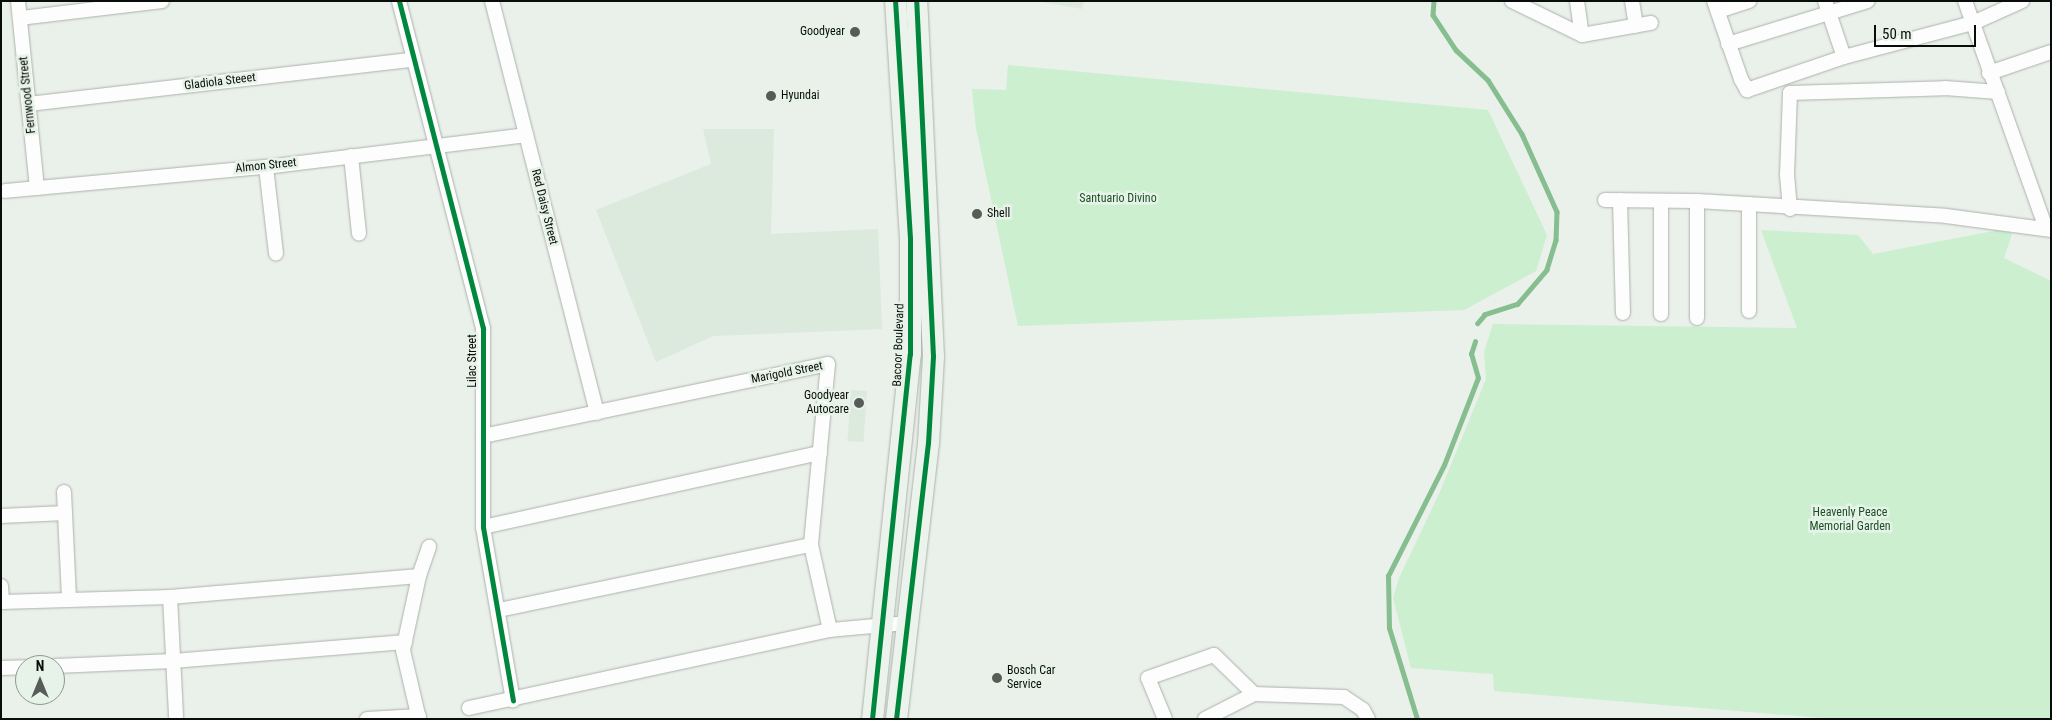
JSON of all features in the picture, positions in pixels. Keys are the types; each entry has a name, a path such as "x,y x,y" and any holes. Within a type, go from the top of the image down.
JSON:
{"main road":[{"name":"Bacoor Boulevard","path":"872,719 884,623 910,354 910,246 895,1"},
{"path":"896,719 928,443 933,356 916,1"}],"street":[{"name":"Fernwood Street","path":"18,1 37,188"},
{"path":"20,18 162,1"},
{"name":"Lilac Street","path":"399,1 411,60 483,328 483,527 499,610 513,700"},
{"name":"Red Daisy Street","path":"492,1 597,413"},
{"path":"1512,1 1582,35 1651,23"},
{"path":"1577,1 1582,35"},
{"path":"1632,1 1636,26"},
{"path":"1749,1 1716,6 1728,44 1747,90 1844,57 1973,23 2022,1"},
{"path":"1728,44 1827,7 1868,1"},
{"path":"1605,200 1697,201 1790,209 2048,223 1989,73 1965,1"},
{"path":"1827,7 1844,57"},
{"path":"1989,73 2051,52"},
{"name":"Gladiola Steeet","path":"29,104 411,60"},
{"path":"1790,209 1787,175 1790,93 1945,88 1998,92"},
{"name":"Almon Street","path":"5,191 266,167 526,135"},
{"path":"351,156 359,234"},
{"path":"266,167 276,253"},
{"path":"1620,200 1623,313"},
{"path":"1661,201 1661,314"},
{"path":"1697,201 1697,318"},
{"path":"1749,204 1749,312"},
{"name":"Marigold Street","path":"483,436 828,364 811,545 830,630"},
{"path":"483,527 820,452"},
{"path":"64,492 69,599"},
{"path":"1,516 65,513"},
{"path":"499,610 811,545"},
{"path":"367,719 419,717 403,650 419,576 429,547"},
{"path":"1,586 1,602 170,597 419,576"},
{"path":"170,597 178,718"},
{"path":"469,708 830,630 884,623 907,623"},
{"path":"65,666 173,661 405,642"},
{"path":"1165,719 1148,678 1214,655 1254,694"},
{"path":"1,668 15,667"},
{"path":"1205,719 1254,694 1344,697 1363,710 1368,719"}],"shaded area":[{"path":"1037,1 1084,1 1082,9"},
{"path":"703,129 774,129 771,234 878,229 882,329 713,336 656,362 596,210 711,164"},
{"path":"851,390 867,391 863,442 847,441"}],"green space":[{"name":"Santuario Divino","path":"1008,65 1488,110 1547,235 1536,271 1464,310 1018,326 976,128 972,89 1006,90"},
{"name":"Heavenly Peace Memorial Garden","path":"2004,229 2012,234 2004,258 2051,281 2051,719 1835,719 1494,691 1493,674 1411,668 1393,598 1399,578 1439,494 1486,379 1484,352 1493,324 1797,328 1761,230 1858,235 1873,254"}],"waterway":[{"path":"1434,1 1433,15 1456,50 1488,80 1522,134 1557,212 1556,240 1547,270 1518,304 1485,315 1478,323"},
{"path":"1417,719 1389,628 1388,576 1444,465 1478,378 1471,354 1475,342"}],"cycle path":[{"path":"399,1 483,328 483,527 513,700"},
{"path":"872,719 910,354 910,238 895,1"},
{"path":"896,719 928,443 933,356 916,1"}],"place":[{"name":"Goodyear","path":"855,32"},
{"name":"Hyundai","path":"771,96"},
{"name":"Shell","path":"977,214"},
{"name":"Goodyear Autocare","path":"859,403"},
{"name":"Bosch Car Service","path":"997,678"}]}
